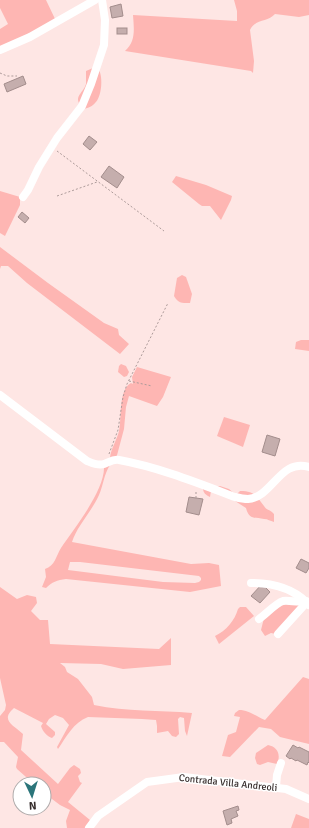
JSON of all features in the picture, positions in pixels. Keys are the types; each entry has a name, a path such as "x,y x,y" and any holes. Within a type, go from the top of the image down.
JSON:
{"street":[{"path":"0,50 30,36 79,4 95,0"},
{"path":"23,197 57,138 82,106 100,60 104,45 106,34 102,0"},
{"path":"0,395 87,461 96,464 103,464 109,461 117,460 158,470 235,497 248,499 259,495 289,468 295,466 304,466 309,468"},
{"path":"250,583 262,583 286,588 298,595 307,603"},
{"path":"259,619 281,602 288,601 307,603"},
{"path":"278,634 307,603"},
{"path":"276,787 277,775 281,763"},
{"name":"Contrada Villa Andreoli","path":"89,828 98,816 146,782 184,777 276,787 286,789 309,799"}],"path":[{"path":"0,73 7,76 16,76"},
{"path":"53,146 164,231"},
{"path":"57,196 98,181"},
{"path":"109,461 109,453 118,430 123,397 129,380 168,303"},
{"path":"129,380 131,382 152,386"},
{"path":"194,487 197,492 196,498"}],"shaded area":[{"path":"0,0 46,0 56,21 0,48 0,29 8,24 0,8"},
{"path":"234,0 309,0 309,15 299,17 275,14 272,17 252,26 250,30 254,61 253,73 251,71 125,51 133,39 133,15 237,21 237,11"},
{"path":"93,68 99,70 100,73 100,92 94,104 84,109 80,105 78,98 86,84 86,71"},
{"path":"176,176 206,185 232,196 221,220 210,206 202,206 172,182"},
{"path":"0,191 20,197 20,205 5,236 0,233"},
{"path":"0,247 104,323 118,329 119,335 129,344 120,354 27,283 8,266 1,266 0,269"},
{"path":"182,275 186,277 192,294 190,303 180,302 174,296 177,278"},
{"path":"301,340 309,340 309,351 295,349 296,342"},
{"path":"121,364 126,366 129,372 127,376 124,377 118,372"},
{"path":"137,367 171,377 163,397 157,406 129,396 126,407 124,429 116,459 110,458 120,426 122,398 127,387 131,383 133,384 132,377"},
{"path":"224,417 250,425 243,447 217,436"},
{"path":"110,465 106,472 99,495 93,507 77,530 72,542 191,564 209,563 219,565 221,586 190,592 66,579 50,584 46,588 42,587 46,577 45,569 51,566 61,548 88,509 100,487 104,467","holes":["70,562 199,576 201,580 195,583 163,582 68,570"]},
{"path":"220,486 229,489 236,495 240,491 249,492 255,495 265,507 274,514 274,522 251,516 247,512 246,508 235,501 235,498 211,491 210,497 206,495 203,488"},
{"path":"0,587 17,599 27,595 36,597 37,603 31,611 40,620 48,620 50,644 159,649 171,638 171,665 123,669 101,664 60,663 65,667 67,672 78,679 92,697 94,705 131,710 192,713 187,736 184,718 180,717 178,719 179,734 176,737 172,736 168,731 157,733 156,720 88,717 74,726 58,749 57,747 69,725 63,718 55,715 49,719 46,724 55,732 55,735 52,738 43,730 41,726 43,723 14,708 10,712 8,719 12,725 23,734 21,750 49,776 25,776 16,767 18,757 4,742 0,742 0,716 5,710 6,705 0,678"},
{"path":"283,603 301,605 276,634 271,633 265,636 261,630 264,618"},
{"path":"240,607 246,607 254,616 219,644 215,636 230,625"},
{"path":"303,677 309,679 309,744 280,737 271,729 259,727 230,757 222,756 228,735 236,732 240,717 234,716 235,713 239,710 246,711 265,720"},
{"path":"268,745 278,752 279,758 277,764 268,762 260,765 257,764 255,758 256,753"},
{"path":"74,765 80,769 81,773 78,776 80,782 82,783 68,802 90,820 86,828 67,828 66,821 70,810 52,799 52,778 58,784"},
{"path":"296,814 309,819 309,828 291,828"}],"building":[{"path":"121,4 123,16 112,18 110,7"},
{"path":"117,28 127,28 127,34 117,34"},
{"path":"23,76 26,84 7,92 4,84"},
{"path":"89,136 97,142 90,150 83,144"},
{"path":"109,166 124,177 117,188 101,177"},
{"path":"22,212 29,218 25,223 18,217"},
{"path":"267,435 280,439 275,456 262,452"},
{"path":"189,497 203,499 199,515 186,512"},
{"path":"301,559 309,563 309,568 306,573 296,568"},
{"path":"262,584 270,592 260,603 251,596"},
{"path":"293,745 309,752 309,763 308,762 307,765 286,756"},
{"path":"238,806 239,810 236,811 238,816 231,819 232,823 227,825 223,811"}]}
